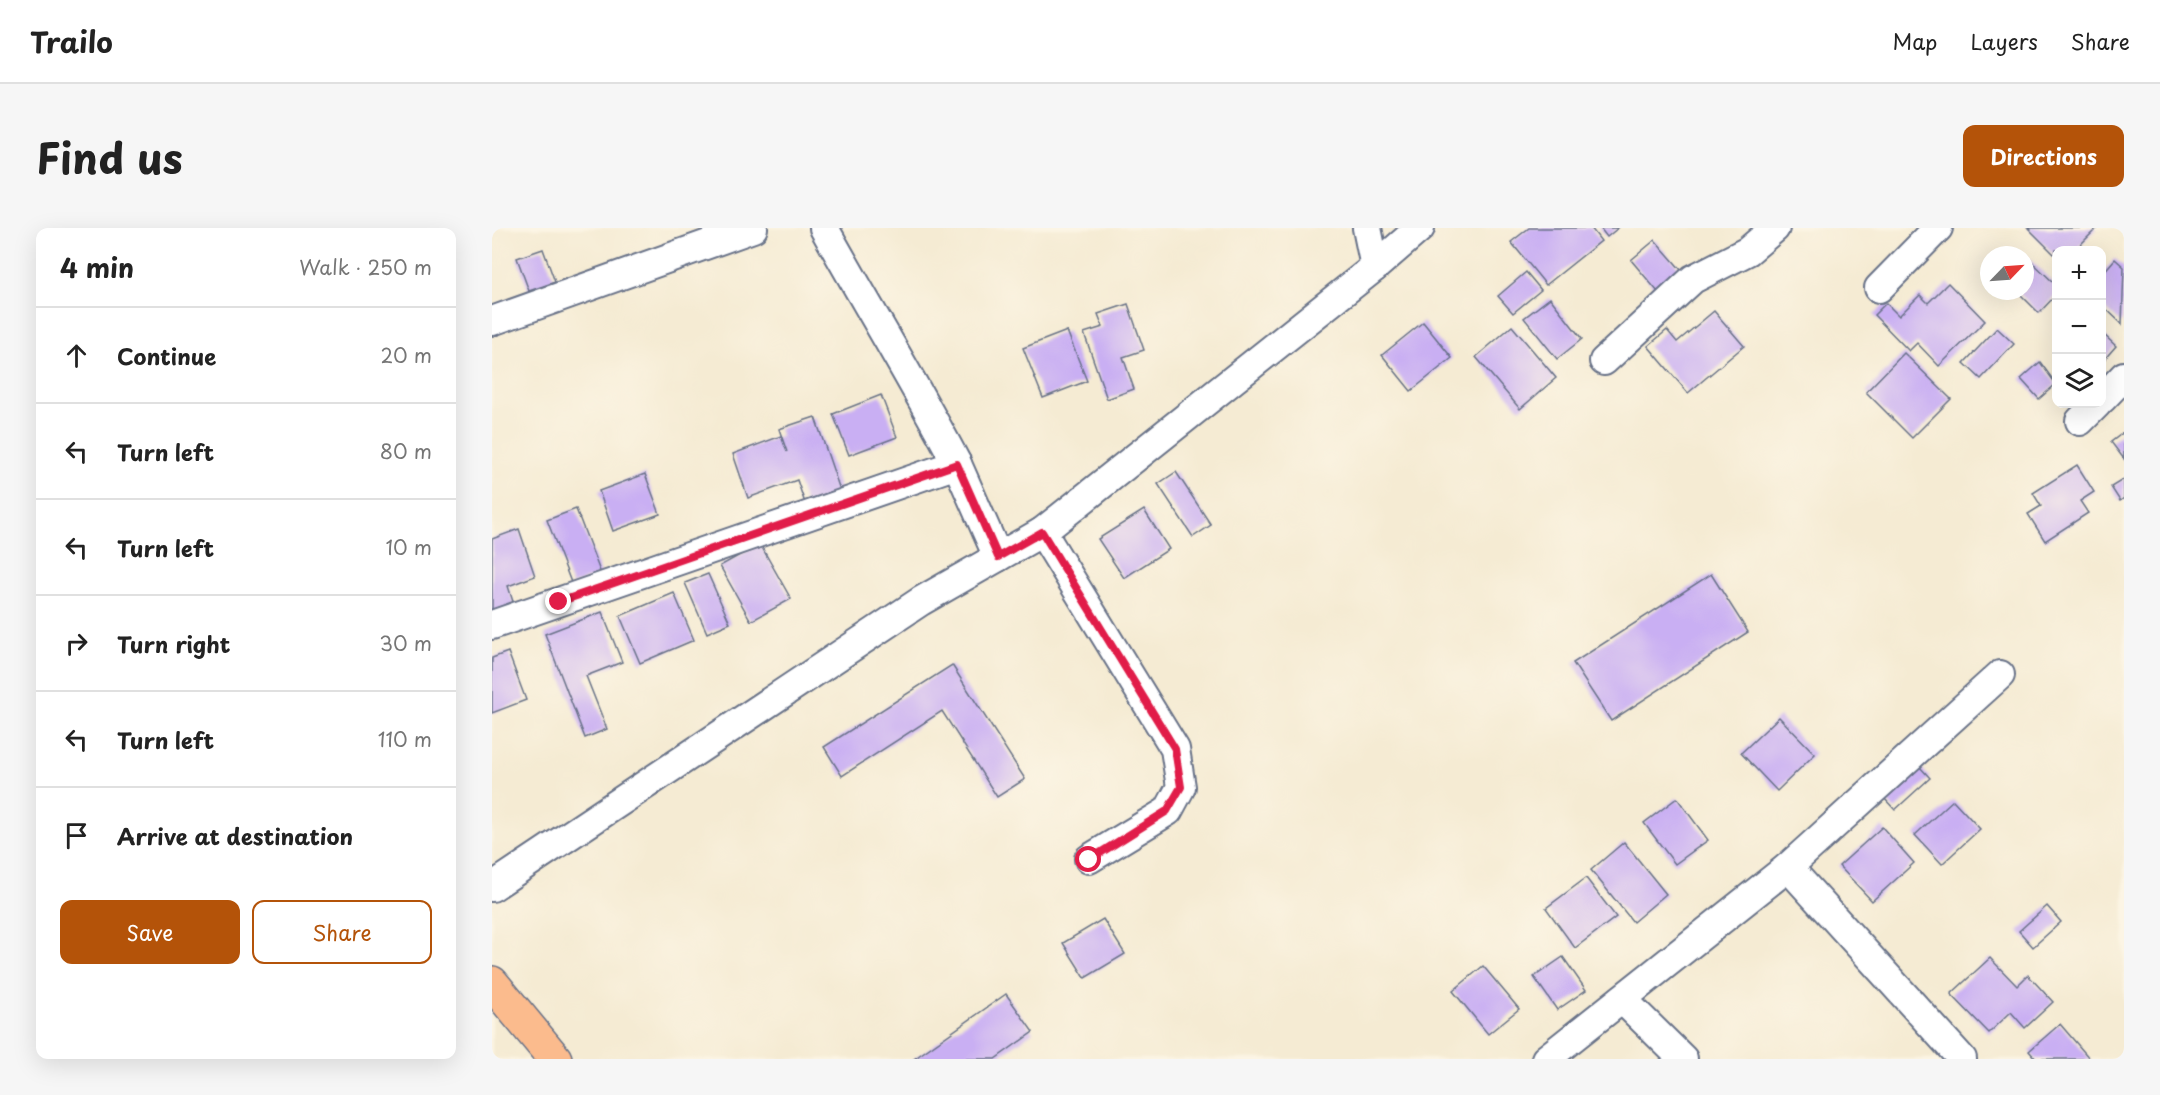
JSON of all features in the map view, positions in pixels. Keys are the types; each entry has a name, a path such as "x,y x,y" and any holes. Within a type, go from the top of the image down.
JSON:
{"main road":[{"path":"492,983 555,1059"}],"street":[{"path":"492,321 753,228"},
{"path":"824,228 879,327 908,371 957,464 998,557"},
{"path":"1367,228 1375,267"},
{"path":"492,887 921,601 1042,532 1375,267 1420,228"},
{"path":"1604,361 1693,279 1748,251 1774,228"},
{"path":"1879,288 1938,228"},
{"path":"2106,395 2124,376"},
{"path":"492,625 957,464"},
{"path":"1042,532 1175,749 1181,787 1167,811 1089,860"},
{"path":"1546,1059 1788,867 2000,675"},
{"path":"1788,867 1962,1059"},
{"path":"1622,999 1683,1059"}],"building":[{"path":"1529,228 1591,228 1601,241 1546,285 1511,242"},
{"path":"1600,228 1618,228 1607,237"},
{"path":"2028,228 2097,228 2079,246 2052,246 2052,252"},
{"path":"1655,240 1682,271 1658,292 1631,260"},
{"path":"543,249 555,282 529,291 517,258"},
{"path":"2115,259 2124,267 2122,324 2106,309 2106,269"},
{"path":"2034,264 2052,281 2052,299 2039,313 2026,300 2034,300"},
{"path":"1526,272 1541,290 1513,313 1498,296"},
{"path":"1948,283 1985,321 1939,366 1917,343 1909,351 1874,315 1886,303 1899,316 1920,295 1928,303"},
{"path":"1550,298 1582,339 1557,359 1524,318"},
{"path":"1128,304 1144,350 1123,357 1134,389 1107,399 1084,333 1103,327 1098,314"},
{"path":"1714,311 1744,346 1688,393 1648,346 1667,330 1677,342"},
{"path":"1423,322 1452,358 1411,391 1382,355"},
{"path":"1512,326 1556,378 1520,409 1476,357"},
{"path":"1997,328 2014,344 1981,379 1964,363"},
{"path":"1067,331 1087,381 1043,398 1023,348"},
{"path":"2106,337 2116,346 2106,357"},
{"path":"1904,353 1951,399 1912,438 1866,392"},
{"path":"2040,362 2052,378 2052,388 2039,399 2021,379"},
{"path":"881,395 897,437 849,455 833,414"},
{"path":"815,417 841,493 806,506 797,480 748,498 733,454 781,436 787,452 779,429"},
{"path":"2124,432 2124,459 2111,442"},
{"path":"2077,465 2094,492 2080,501 2088,513 2045,541 2028,514 2041,506 2033,493"},
{"path":"1176,472 1211,525 1193,537 1158,484"},
{"path":"645,474 660,514 613,531 599,491"},
{"path":"2124,479 2124,498 2120,501 2111,487"},
{"path":"576,509 601,574 572,585 547,520"},
{"path":"1144,510 1169,549 1124,578 1098,539"},
{"path":"519,529 535,576 508,586 515,608 492,616 492,539"},
{"path":"760,544 791,599 751,621 720,566"},
{"path":"708,574 730,623 707,633 685,583"},
{"path":"1711,574 1748,632 1611,721 1573,663"},
{"path":"674,593 694,640 640,663 620,616"},
{"path":"602,612 622,662 586,676 607,729 585,738 545,634"},
{"path":"508,652 526,700 492,713 492,658"},
{"path":"952,665 1025,779 997,797 942,711 842,776 824,747"},
{"path":"1779,717 1815,754 1777,791 1741,753"},
{"path":"1919,766 1930,778 1895,810 1884,798"},
{"path":"1677,798 1708,840 1675,864 1644,823"},
{"path":"1953,800 1980,829 1942,864 1915,835"},
{"path":"1882,827 1914,863 1872,901 1839,866"},
{"path":"1624,842 1666,894 1633,922 1591,870"},
{"path":"1586,878 1616,917 1575,948 1546,908"},
{"path":"2047,906 2061,922 2033,947 2019,931"},
{"path":"1103,919 1125,954 1085,978 1063,943"},
{"path":"1563,957 1586,990 1557,1010 1534,977"},
{"path":"1990,958 2017,986 2028,975 2053,1002 2025,1028 2011,1012 1989,1033 1951,994"},
{"path":"1483,966 1519,1009 1488,1034 1453,991"},
{"path":"1006,994 1033,1032 995,1059 914,1059"},
{"path":"2060,1024 2090,1059 2036,1059 2029,1051"}],"route":[{"path":"559,602 957,464 998,557 1042,532 1175,749 1181,787 1167,811 1089,860"}]}
